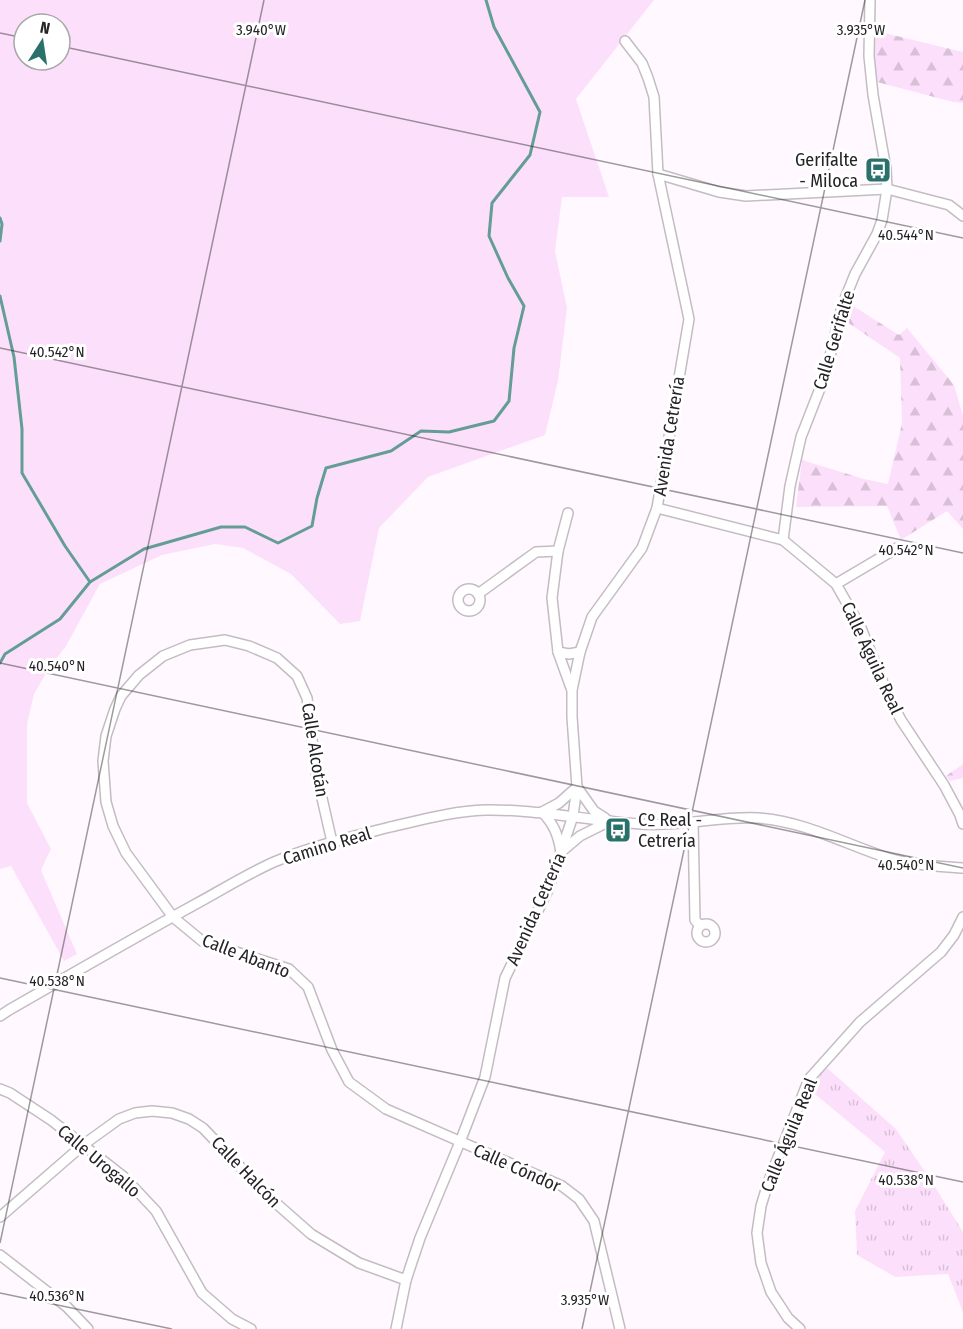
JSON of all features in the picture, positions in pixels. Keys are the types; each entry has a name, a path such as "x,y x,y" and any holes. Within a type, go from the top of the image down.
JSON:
{"street":[{"name":"Calle Gerifalte","path":"783,540 790,486 801,436 826,373 842,306 882,220 887,189 869,56 870,0"},
{"name":"Avenida Cetrería","path":"396,1329 406,1280 420,1238 485,1077 505,978 548,890 573,816 577,787 572,690 580,652 592,617 642,548 657,508 689,319 658,174 654,97 642,63 625,41"},
{"path":"658,174 719,192 746,196 887,189 949,205 963,216"},
{"name":"Calle Águila Real","path":"657,508 783,540 836,584 861,628 888,695 901,720 944,785 963,824"},
{"path":"567,513 558,551 552,598 558,652 572,690"},
{"name":"Calle Águila Real","path":"836,584 897,548"},
{"path":"478,594 536,552 558,551"},
{"name":"Calle Alcotán","path":"172,917 126,853 113,826 106,802 103,760 106,736 121,696 139,675 163,656 190,645 225,640 249,646 277,658 297,676 308,698 316,772 332,842"},
{"path":"558,652 569,654 580,652"},
{"path":"577,787 594,811 610,821 580,836 561,852 557,832 550,820 541,812 559,803 577,787"},
{"name":"Camino Real","path":"0,1016 172,917 272,863 332,842 418,820 457,813 484,810 541,812 644,824 758,818 796,824 890,858 932,866 963,868"},
{"path":"693,822 695,920 700,926"},
{"name":"Calle Abanto","path":"172,917 202,941 289,969 308,987 332,1050 349,1082 386,1109 460,1142"},
{"name":"Calle Águila Real","path":"800,1329 788,1318 771,1292 761,1263 757,1233 761,1206 768,1183 809,1079 860,1022 941,952 954,935 963,917"},
{"name":"Calle Urogallo","path":"0,1089 51,1120 124,1176 156,1211 202,1293 232,1319 251,1329"},
{"name":"Calle Halcón","path":"0,1217 83,1145 119,1119 135,1113 152,1111 172,1113 189,1119 203,1128 268,1197 311,1234 359,1263 406,1280"},
{"name":"Calle Cóndor","path":"460,1142 562,1186 579,1199 594,1221 620,1329"},
{"path":"0,1255 67,1307 88,1329"}],"green space":[{"path":"0,0 654,0 576,99 609,197 562,197 555,251 567,308 558,381 545,435 428,477 379,528 360,621 340,624 291,574 243,548 215,544 162,555 100,584 66,646 34,694 27,724 27,803 51,849 41,870 77,954 64,961 11,866 0,869"},
{"path":"876,31 963,52 963,103 877,82 874,58"},
{"path":"850,304 899,335 907,328 954,385 963,416 963,529 947,511 901,540 887,506 796,507 802,460 888,484 902,423 900,358 847,322"},
{"path":"963,764 963,778 950,781 946,776"},
{"path":"826,1067 896,1129 963,1232 963,1312 948,1274 895,1277 857,1255 855,1211 885,1152 810,1090"}],"waterway":[{"path":"0,663 5,654 60,619 90,582 144,549 221,527 245,527 278,543 312,526 326,468 391,451 421,431 449,432 494,421 509,401 514,348 524,306 489,236 492,203 530,155 540,112 494,27 486,0"},
{"path":"0,218 2,224 0,241"},
{"path":"0,296 14,357 22,429 22,473 65,546 90,582"}],"place":[{"name":"Gerifalte - Miloca","path":"878,170"},
{"name":"Cº Real - Cetrería","path":"618,830"}]}
